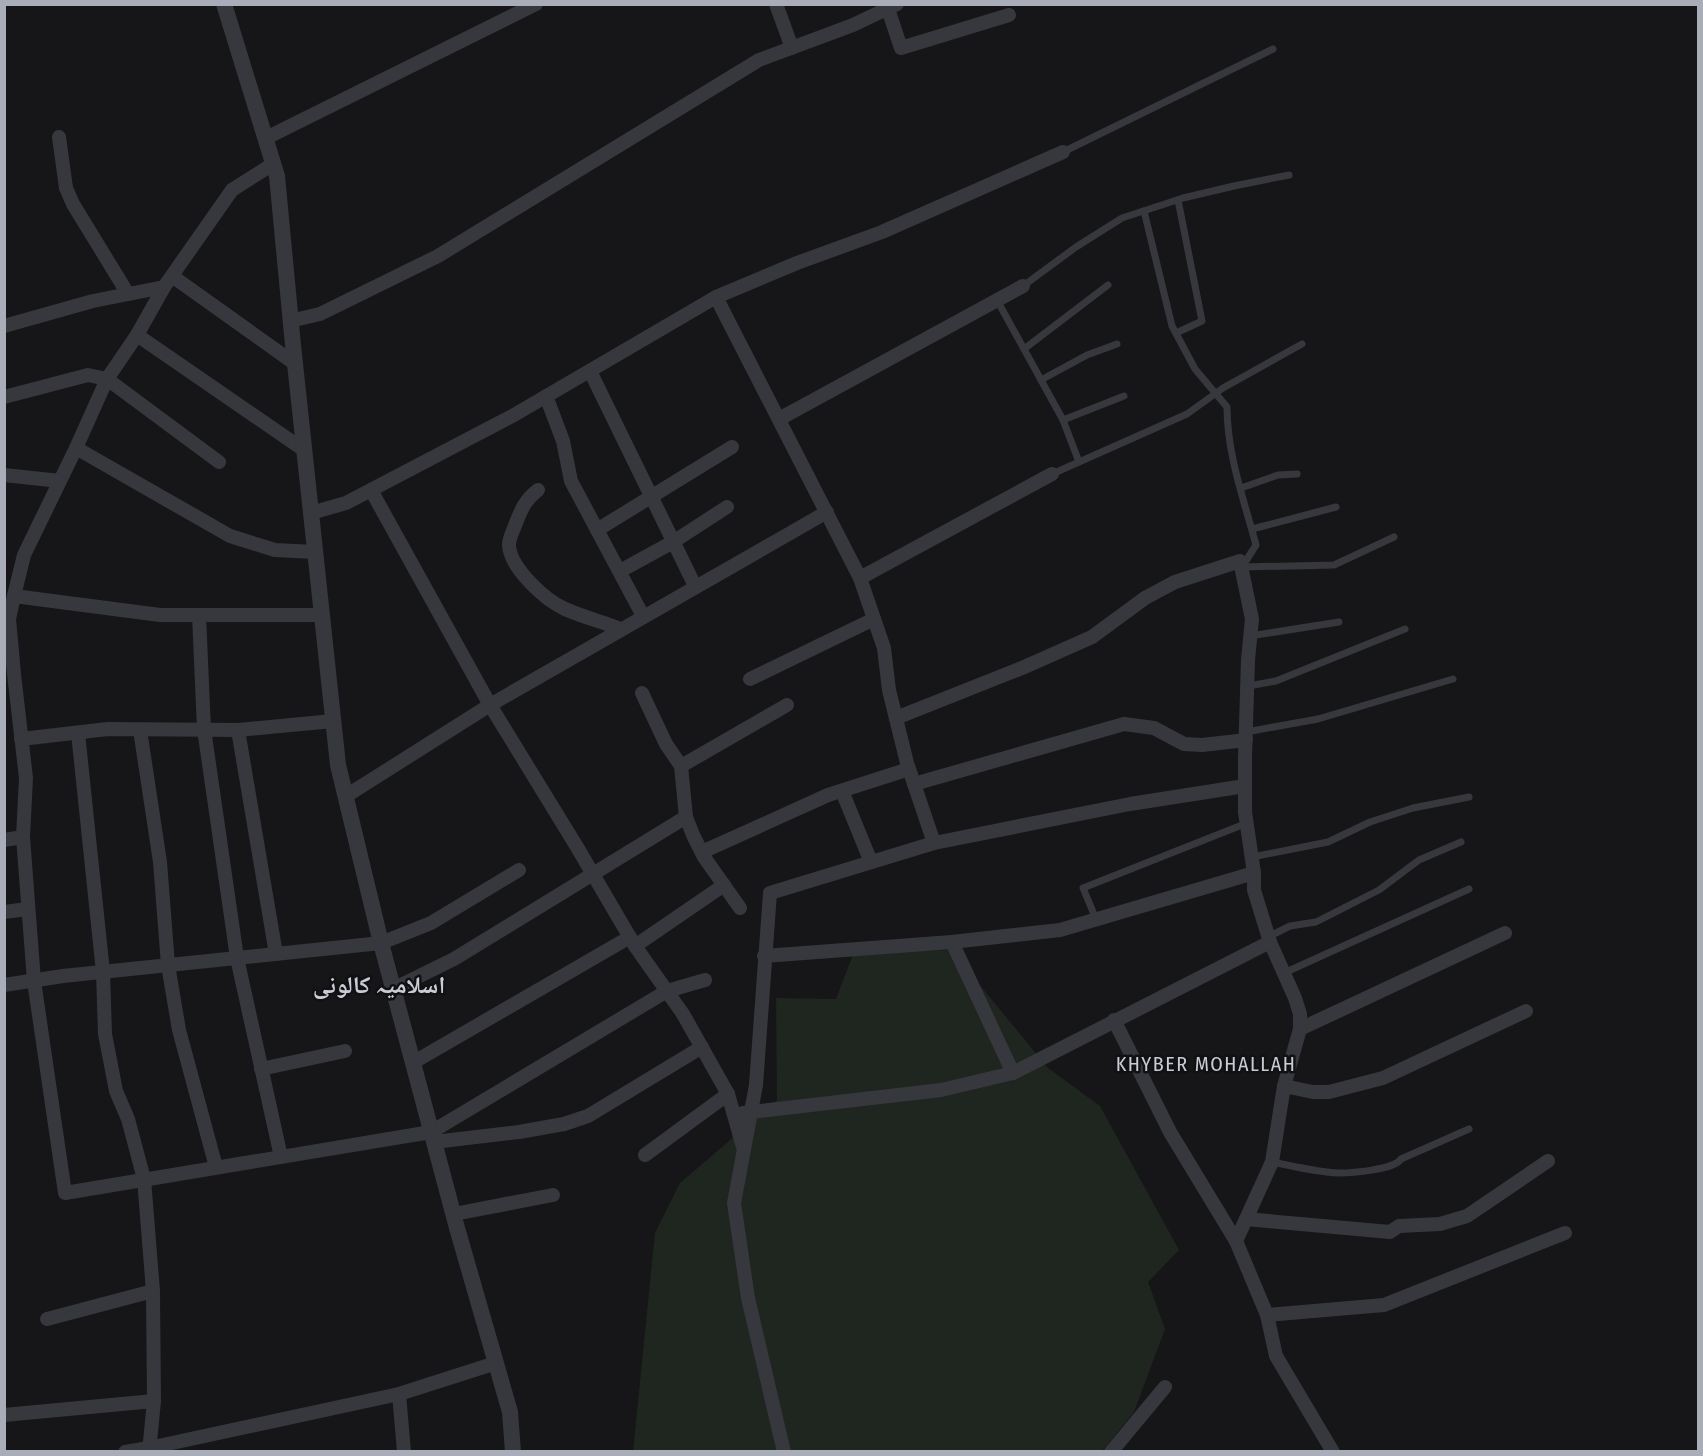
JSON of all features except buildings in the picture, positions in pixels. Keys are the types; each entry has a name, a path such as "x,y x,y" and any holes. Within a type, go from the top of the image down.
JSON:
{"street":[{"path":"224,4 277,176 294,363 338,765 393,989 510,1412 513,1452"},
{"path":"266,138 536,4"},
{"path":"776,4 792,48"},
{"path":"290,321 320,314 438,256 759,60 853,25 892,7 901,48 1009,15"},
{"path":"59,137 66,188 73,204 128,294"},
{"path":"311,513 346,503 371,490 546,396 716,297 797,263 882,232 1063,152"},
{"path":"273,164 232,190 168,282 137,335 107,379 24,555 10,602 12,717 21,739 26,778 23,837 34,981 65,1192 281,1157 433,1137 530,1130 564,1124 588,1116 702,1047"},
{"path":"4,326 168,282 294,363"},
{"path":"779,419 1023,286"},
{"path":"716,297 860,578 884,648 889,690 909,769 934,843"},
{"path":"137,335 304,450"},
{"path":"590,371 695,586"},
{"path":"4,397 88,375 107,379 219,462"},
{"path":"546,396 563,441 571,481 643,616"},
{"path":"597,530 732,447"},
{"path":"76,448 230,536 275,550 315,552"},
{"path":"860,578 1052,474"},
{"path":"4,475 60,481"},
{"path":"371,490 490,705 633,941 683,1014 702,1047 728,1094 743,1149"},
{"path":"538,490 526,499 509,543 511,555 518,567 553,602 621,629"},
{"path":"620,571 673,542 727,507"},
{"path":"346,796 490,705 827,512"},
{"path":"896,718 1022,669 1092,637 1145,598 1175,582 1240,561 1252,619 1245,786 1254,890 1269,940 1295,998 1300,1014 1300,1029 1284,1086 1272,1162 1236,1240"},
{"path":"10,602 160,615 322,615"},
{"path":"199,615 204,729 237,958 281,1157"},
{"path":"750,679 874,619"},
{"path":"642,693 666,744 681,766 686,817 702,852 740,908"},
{"path":"681,766 787,705"},
{"path":"21,739 108,729 238,730 333,721"},
{"path":"914,784 1125,724 1154,728 1184,744 1202,745 1246,736"},
{"path":"140,730 160,862 168,965 179,1030 216,1167"},
{"path":"238,730 276,954"},
{"path":"78,733 103,972 105,1034 116,1091 128,1119 144,1179 153,1291 154,1401 149,1450"},
{"path":"702,852 828,795 909,769"},
{"path":"784,1452 748,1298 734,1203 756,1085 770,893 934,843 1130,804 1245,786"},
{"path":"842,791 871,862"},
{"path":"393,989 454,959 686,817"},
{"path":"4,840 23,837"},
{"path":"4,985 103,972 381,943 430,923 519,870"},
{"path":"764,956 952,942 1059,930 1254,873"},
{"path":"414,1062 633,941 724,885"},
{"path":"4,912 28,909"},
{"path":"1300,1029 1505,933"},
{"path":"734,1114 941,1090 1013,1073 1269,940"},
{"path":"952,942 1013,1073"},
{"path":"433,1137 667,991 705,980"},
{"path":"1284,1086 1313,1092 1329,1092 1383,1078 1526,1011"},
{"path":"1114,1020 1170,1132 1236,1240 1267,1315 1276,1356 1333,1452"},
{"path":"261,1069 345,1051"},
{"path":"645,1155 728,1094"},
{"path":"1246,1220 1390,1232 1400,1226 1440,1224 1467,1216 1500,1191 1548,1161"},
{"path":"454,1214 553,1195"},
{"path":"1267,1315 1384,1305 1565,1233"},
{"path":"47,1319 153,1291"},
{"path":"125,1452 149,1450 399,1394 496,1363"},
{"path":"1111,1452 1165,1387"},
{"path":"399,1394 404,1452"},
{"path":"4,1415 154,1401"}],"lane":[{"path":"1063,152 1273,49"},
{"path":"1023,286 1076,247 1122,218 1178,200 1234,186 1289,176"},
{"path":"1176,333 1203,321 1178,200"},
{"path":"1144,211 1172,326 1195,369 1227,407 1227,426 1256,544 1242,567"},
{"path":"1024,349 1108,285"},
{"path":"997,300 1063,420 1079,462"},
{"path":"1041,380 1088,355 1117,344"},
{"path":"1052,474 1187,414 1215,393 1302,344"},
{"path":"1063,420 1124,396"},
{"path":"1241,488 1278,475 1297,474"},
{"path":"1252,529 1336,507"},
{"path":"1242,567 1334,565 1394,537"},
{"path":"1250,636 1339,622"},
{"path":"1248,687 1276,681 1405,629"},
{"path":"1246,736 1318,719 1453,679"},
{"path":"1252,857 1328,842 1370,822 1413,808 1469,797"},
{"path":"1095,919 1083,888 1247,823"},
{"path":"1269,940 1290,926 1316,922 1379,890 1419,860 1461,843"},
{"path":"1284,973 1469,889"},
{"path":"1272,1162 1338,1173 1380,1168 1398,1163 1401,1159 1469,1129"}],"shaded area":[{"path":"951,950 1048,1068 1100,1106 1179,1250 1148,1282 1165,1329 1134,1412 1102,1451 633,1452 655,1233 680,1183 777,1100 776,998 836,999 854,952"}],"district":[{"name":"اسلامیہ کالونی","path":"379,985"},
{"name":"KHYBER MOHALLAH","path":"1206,1064"}]}
